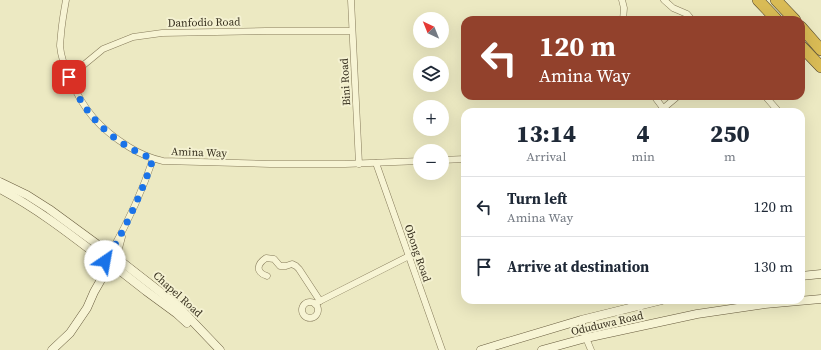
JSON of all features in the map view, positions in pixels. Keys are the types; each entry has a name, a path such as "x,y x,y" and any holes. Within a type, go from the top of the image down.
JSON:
{"highway":[{"path":"758,0 773,16"},
{"path":"776,0 791,16"},
{"path":"805,32 821,50"},
{"path":"805,45 812,40"},
{"path":"805,50 821,67"}],"street":[{"name":"Amina Way","path":"66,0 62,18 60,46 64,66 74,88 81,102 101,127 140,154 162,161 270,164 359,164 413,161"},
{"name":"Bini Road","path":"351,0 359,164"},
{"path":"622,0 624,8 623,16"},
{"path":"664,0 673,8 689,16"},
{"name":"Danfodio Road","path":"69,77 103,49 133,38 162,33 352,31"},
{"path":"663,108 673,100"},
{"path":"768,100 776,108"},
{"path":"52,350 70,333 87,308 140,195 153,159"},
{"path":"449,160 461,159"},
{"name":"Obong Road","path":"376,163 442,350"},
{"name":"Chapel Road","path":"0,182 27,195 43,206 111,259 146,291 176,313 213,350"},
{"name":"Chapel Road","path":"0,189 17,198 111,259 177,305 220,350"},
{"path":"267,276 261,274 259,270 261,261 266,258 274,259 280,266 292,264 296,266 300,269 318,302 409,256"},
{"path":"805,276 821,274"},
{"name":"Oduduwa Road","path":"805,300 821,299"},
{"name":"Oduduwa Road","path":"481,350 581,320 646,304"},
{"name":"Oduduwa Road","path":"542,350 586,338 697,314 765,304"},
{"path":"581,320 591,350"}],"route":[{"path":"69,77 81,102 101,127 140,154 153,159 140,195 124,230 111,252 105,256 105,261"}]}
